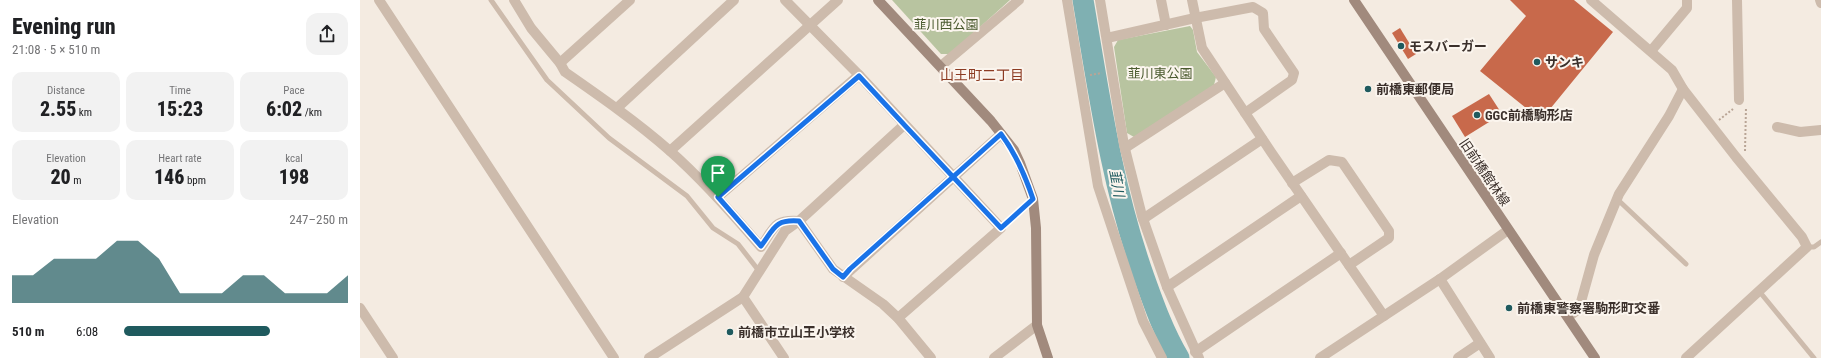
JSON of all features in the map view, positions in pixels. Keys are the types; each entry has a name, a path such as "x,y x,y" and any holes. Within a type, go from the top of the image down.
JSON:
{"street":[{"path":"379,0 614,358"},
{"path":"514,0 531,28 560,62 565,72 617,108 670,151 718,197 761,246 778,223 786,220 799,221"},
{"path":"560,62 630,0"},
{"path":"617,108 734,0"},
{"path":"785,0 859,76 1001,228 898,318"},
{"path":"670,151 838,0"},
{"path":"878,0 941,66 1014,150 1033,199 1036,228 1037,325 1048,358"},
{"path":"941,66 1019,0"},
{"path":"1067,0 1098,186 1143,321 1162,358"},
{"path":"1100,0 1124,148 1142,219 1167,286 1197,355 1341,253"},
{"path":"1161,0 1166,25"},
{"path":"1192,0 1202,48 1262,140 1384,316"},
{"name":"旧前橋館林線","path":"1354,0 1595,358"},
{"path":"1591,0 1672,70 1683,89 1802,236 1807,247 1758,290 1686,358"},
{"path":"1651,51 1687,8 1687,0"},
{"path":"1737,0 1738,100"},
{"path":"1107,38 1195,18 1253,7 1263,13 1264,29 1294,73 1292,80 1245,113"},
{"path":"718,197 859,76"},
{"path":"1124,148 1224,83"},
{"path":"1568,317 1579,308 1594,255 1617,199 1683,89"},
{"path":"649,358 743,297 785,231 799,221 904,125"},
{"path":"1777,127 1800,132 1821,130"},
{"path":"843,277 952,176 1001,134"},
{"path":"1142,219 1262,140"},
{"path":"1292,183 1329,160 1342,162 1389,231 1389,238 1349,265"},
{"path":"1167,286 1301,196"},
{"path":"799,221 833,269 883,304 898,318 931,358"},
{"path":"1320,358 1440,279 1508,230"},
{"path":"1440,279 1490,358"},
{"path":"743,297 784,358"},
{"path":"360,308 393,358"},
{"path":"994,358 1037,325"},
{"path":"1458,358 1480,343"}],"lane":[{"path":"491,0 547,80 609,138 687,196 713,228 738,244 759,271"},
{"path":"1617,199 1686,264"},
{"path":"1807,247 1814,247 1821,242"},
{"path":"1758,290 1814,358"}],"path":[{"path":"1089,75 1107,72"},
{"path":"1712,125 1738,106 1738,100 1746,100 1745,167"},
{"path":"1001,228 1033,199"}],"green space":[{"name":"韮川西公園","path":"892,0 1010,0 950,54 941,54"},
{"name":"韮川東公園","path":"1190,26 1193,30 1197,52 1216,77 1214,85 1134,137 1127,133 1114,47 1118,40"}],"building":[{"path":"1510,0 1574,0 1613,32 1541,120 1480,71 1526,16"},
{"path":"1400,28 1416,54 1408,59 1392,33"},
{"name":"GGC前橋駒形店","path":"1489,94 1502,114 1465,137 1452,116"}],"waterway":[{"name":"韮川","path":"1083,0 1101,105 1123,209 1144,277 1164,329 1179,358"}],"place":[{"name":"モスバーガー","path":"1401,46"},
{"name":"サンキ","path":"1537,62"},
{"name":"前橋東郵便局","path":"1368,89"},
{"name":"GGC前橋駒形店","path":"1477,115"},
{"name":"前橋東警察署駒形町交番","path":"1509,308"},
{"name":"前橋市立山王小学校","path":"730,332"}],"district":[{"name":"山王町二丁目","path":"982,75"}],"route":[{"path":"718,197 761,246 778,223 786,220 799,221 833,269 843,277 952,176 1001,134 1014,150 1033,199 1001,228 977,202 952,176 904,125 859,76 718,197"}]}
